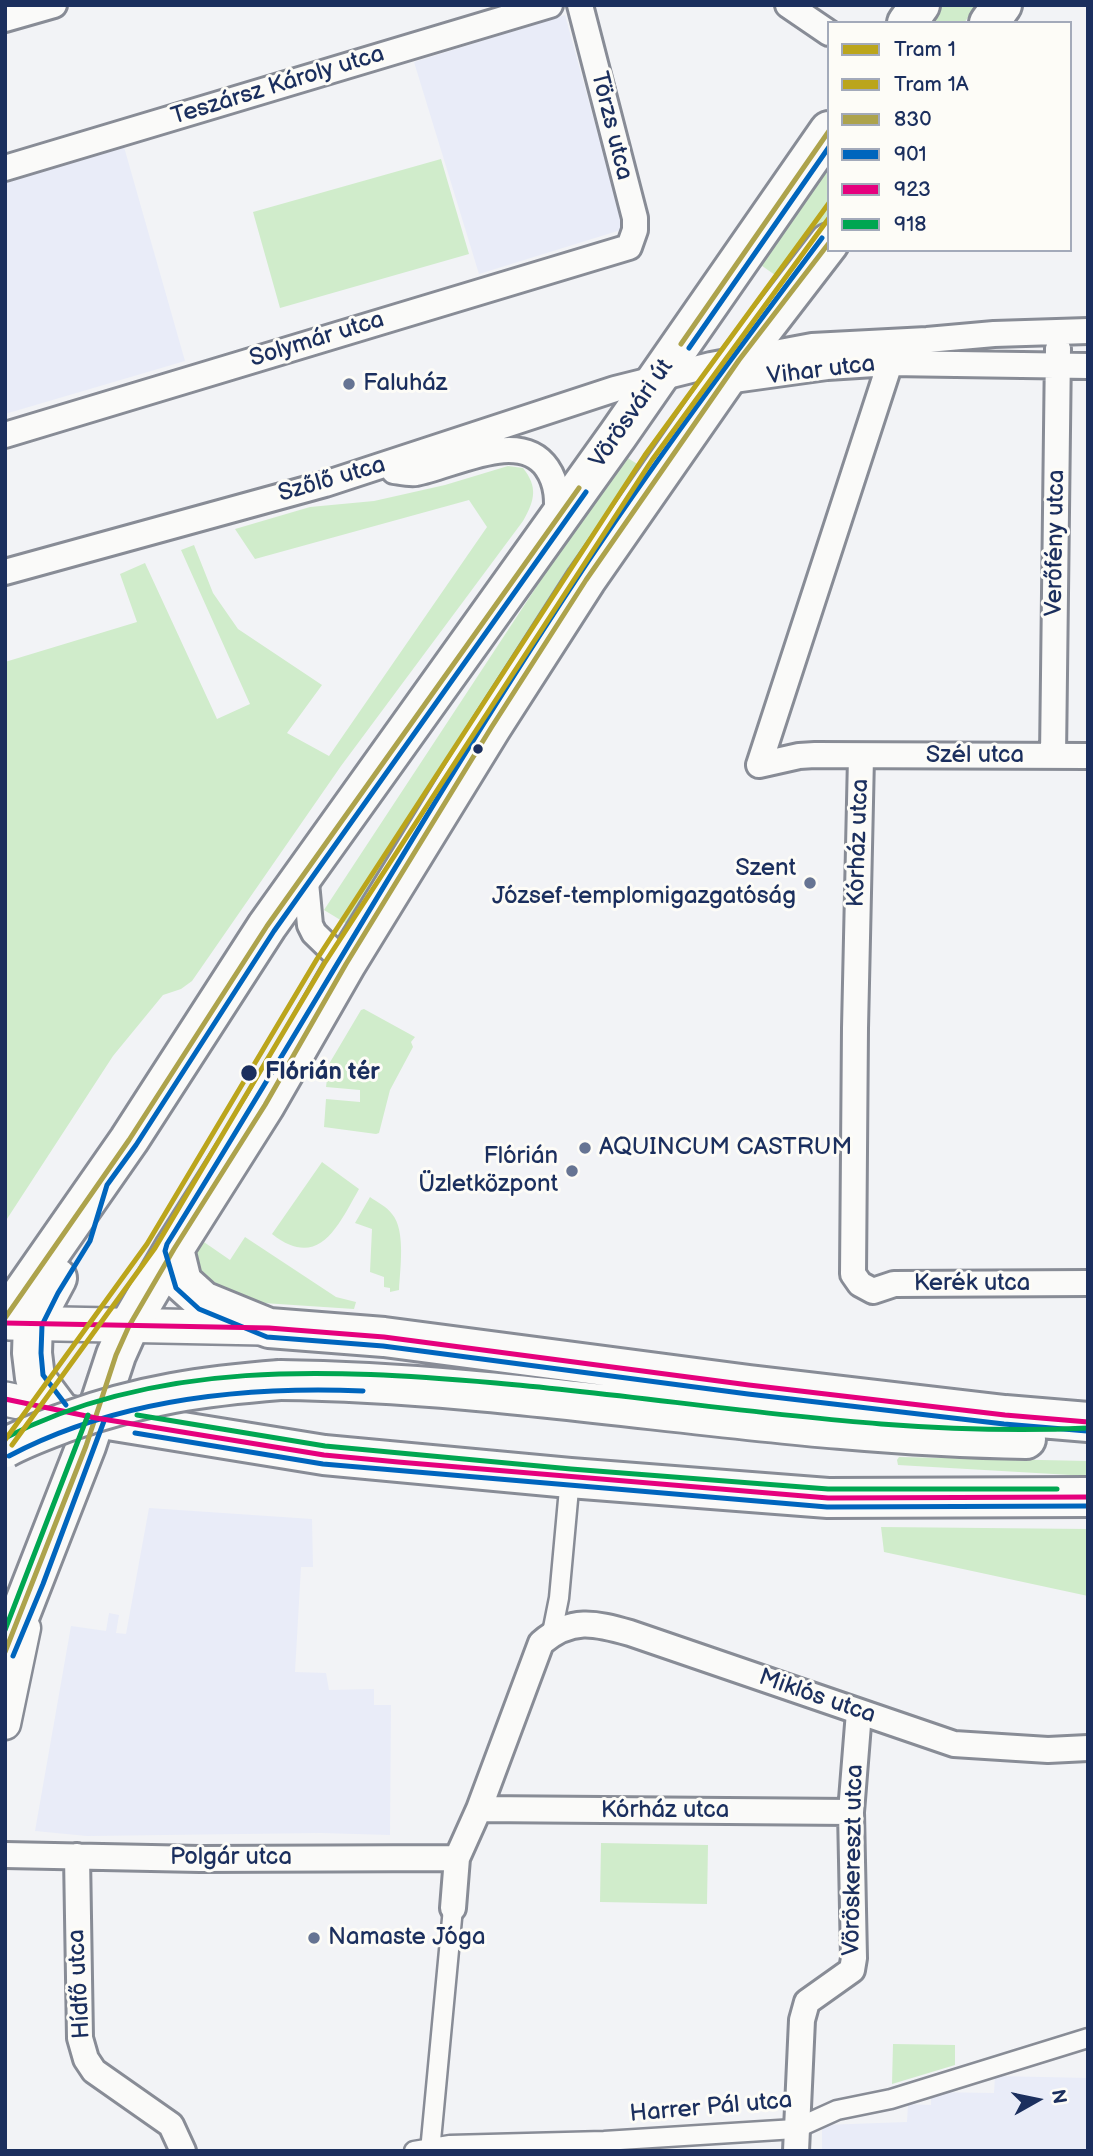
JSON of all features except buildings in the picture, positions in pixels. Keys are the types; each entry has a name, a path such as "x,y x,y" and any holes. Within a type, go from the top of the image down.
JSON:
{"main road":[{"path":"908,21 920,5"},
{"path":"990,21 1002,5"},
{"name":"Vörösvári út","path":"14,1321 99,1181 129,1140 225,989 305,872 415,721 827,134"},
{"path":"5,1653 35,1581 96,1418 116,1355 129,1326 491,727 579,592 732,371 827,246"},
{"path":"5,1271 15,1264 60,1208 99,1181"},
{"path":"174,1249 182,1282 203,1301 269,1328"},
{"path":"14,1321 269,1328 384,1337 748,1385 1088,1422"},
{"path":"14,1321 32,1353 35,1378 59,1410"},
{"path":"5,1448 47,1429 137,1399 185,1389 279,1380 406,1384 513,1393 888,1433 970,1439 1050,1440 1088,1437"},
{"path":"5,1399 96,1418 568,1499 1088,1497"}],"street":[{"path":"5,19 54,5"},
{"name":"Teszársz Károly utca","path":"5,168 550,5"},
{"name":"Törzs utca","path":"580,5 635,218 635,230 629,247"},
{"path":"788,5 827,32"},
{"name":"Solymár utca","path":"5,435 629,247"},
{"name":"Verőfény utca","path":"1054,756 1057,331"},
{"name":"Vihar utca","path":"732,371 812,346 1088,331"},
{"name":"Vihar utca","path":"656,380 690,370 732,371 890,363 1088,366"},
{"name":"Kórház utca","path":"860,1284 853,1274 861,757 799,756 759,765 890,363"},
{"name":"Szőlő utca","path":"5,572 372,469 602,393 656,380"},
{"path":"372,469 413,473 500,450 523,450 544,463 553,478 557,492 556,520"},
{"name":"Szél utca","path":"861,757 1088,756"},
{"path":"305,872 310,925 314,933 346,964"},
{"name":"Kerék utca","path":"860,1284 873,1291 894,1284 1088,1283"},
{"path":"424,2150 457,1858 479,1809 541,1643 552,1633 559,1598 568,1499"},
{"path":"5,1724 35,1581"},
{"name":"Miklós utca","path":"552,1633 595,1623 954,1744 1048,1750 1088,1748"},
{"name":"Vöröskereszt utca","path":"795,2140 802,2020 807,2002 852,1970 854,1958 851,1812 859,1712"},
{"name":"Kórház utca","path":"479,1809 851,1812"},
{"name":"Polgár utca","path":"5,1855 457,1858"},
{"name":"Hídfő utca","path":"77,1856 80,2038 86,2059 94,2071 171,2125 183,2151"},
{"name":"Harrer Pál utca","path":"424,2150 450,2145 795,2140 837,2110 891,2099 1088,2038"}],"shaded area":[{"path":"565,15 624,229 479,274 414,62"},
{"path":"124,147 185,361 5,414 5,183"},
{"path":"149,1508 312,1519 313,1567 301,1567 295,1672 326,1673 329,1690 374,1689 374,1705 391,1705 390,1835 321,1833 87,1836 35,1831 71,1626 106,1631 109,1613 119,1615 116,1633 126,1634"},
{"path":"995,2076 1088,2078 1088,2151 822,2151 822,2125 907,2122 908,2104 931,2105 931,2092 994,2093"}],"green space":[{"path":"943,5 977,5 965,21 931,21"},
{"path":"441,159 469,254 280,308 253,212"},
{"path":"827,167 827,219 782,280 758,263"},
{"path":"623,455 642,467 435,783 347,924 324,910"},
{"path":"508,466 523,468 533,488 530,507 523,521 341,766 192,981 181,989 163,995 113,1056 5,1222 5,662 137,622 120,574 145,563 217,719 250,704 181,550 194,545 213,593 238,629 322,685 287,733 329,756 487,527 469,500 255,559 235,529 310,507 374,501 445,485"},
{"path":"364,1009 415,1037 411,1042 413,1047 390,1090 379,1133 376,1134 324,1127 326,1099 360,1102 360,1090 326,1087 329,1064"},
{"path":"322,1162 359,1189 335,1229 325,1239 315,1246 302,1248 288,1244 272,1234"},
{"path":"370,1197 390,1211 399,1230 399,1290 390,1292 390,1288 384,1287 384,1277 370,1272 372,1229 355,1223"},
{"path":"245,1237 336,1297 356,1302 354,1309 233,1301 205,1293 192,1256 201,1240 230,1260"},
{"path":"899,1457 1088,1461 1088,1476 898,1465"},
{"path":"881,1527 1088,1529 1088,1596 884,1552"},
{"path":"601,1843 708,1845 707,1904 600,1902"},
{"path":"893,2044 955,2045 955,2065 892,2084"}],"tram line":[{"name":"1","path":"5,1440 147,1244 317,959 645,455 827,206"},
{"name":"1A","path":"12,1445 155,1248 324,964 652,460 827,221"}],"transit line":[{"name":"830","path":"681,344 827,134"},
{"name":"901","path":"689,348 827,150"},
{"name":"901","path":"822,238 665,450 575,581 419,828 165,1251 176,1288 199,1309 267,1337 383,1346 748,1394 1087,1431"},
{"name":"830","path":"5,1652 86,1446 116,1355 129,1326 174,1249 265,1105 346,964 491,728 586,580 739,360 827,246"},
{"name":"830","path":"5,1318 129,1140 267,926 579,488"},
{"name":"901","path":"66,1405 43,1375 42,1325 90,1241 107,1185 136,1145 274,931 586,492"},
{"name":"923","path":"5,1323 269,1328 384,1337 749,1385 1088,1422"},
{"name":"918","path":"5,1438 63,1412 123,1394 184,1382 308,1373 496,1383 865,1423 1014,1430 1088,1428"},
{"name":"901","path":"9,1456 93,1421 181,1400 272,1391 363,1391"},
{"name":"923","path":"5,1399 96,1418 324,1455 398,1462 828,1498 1088,1497"},
{"name":"918","path":"5,1630 88,1415"},
{"name":"918","path":"137,1415 325,1446 571,1469 828,1489 1057,1489"},
{"name":"901","path":"13,1656 104,1421"},
{"name":"901","path":"135,1433 323,1464 827,1507 1088,1506"}],"place":[{"name":"Faluház","path":"349,384"},
{"name":"Szent József-templomigazgatóság","path":"810,883"},
{"name":"Flórián tér","path":"249,1073"},
{"name":"AQUINCUM CASTRUM","path":"585,1148"},
{"name":"Flórián Üzletközpont","path":"572,1171"},
{"name":"Namaste Jóga","path":"314,1938"}]}
